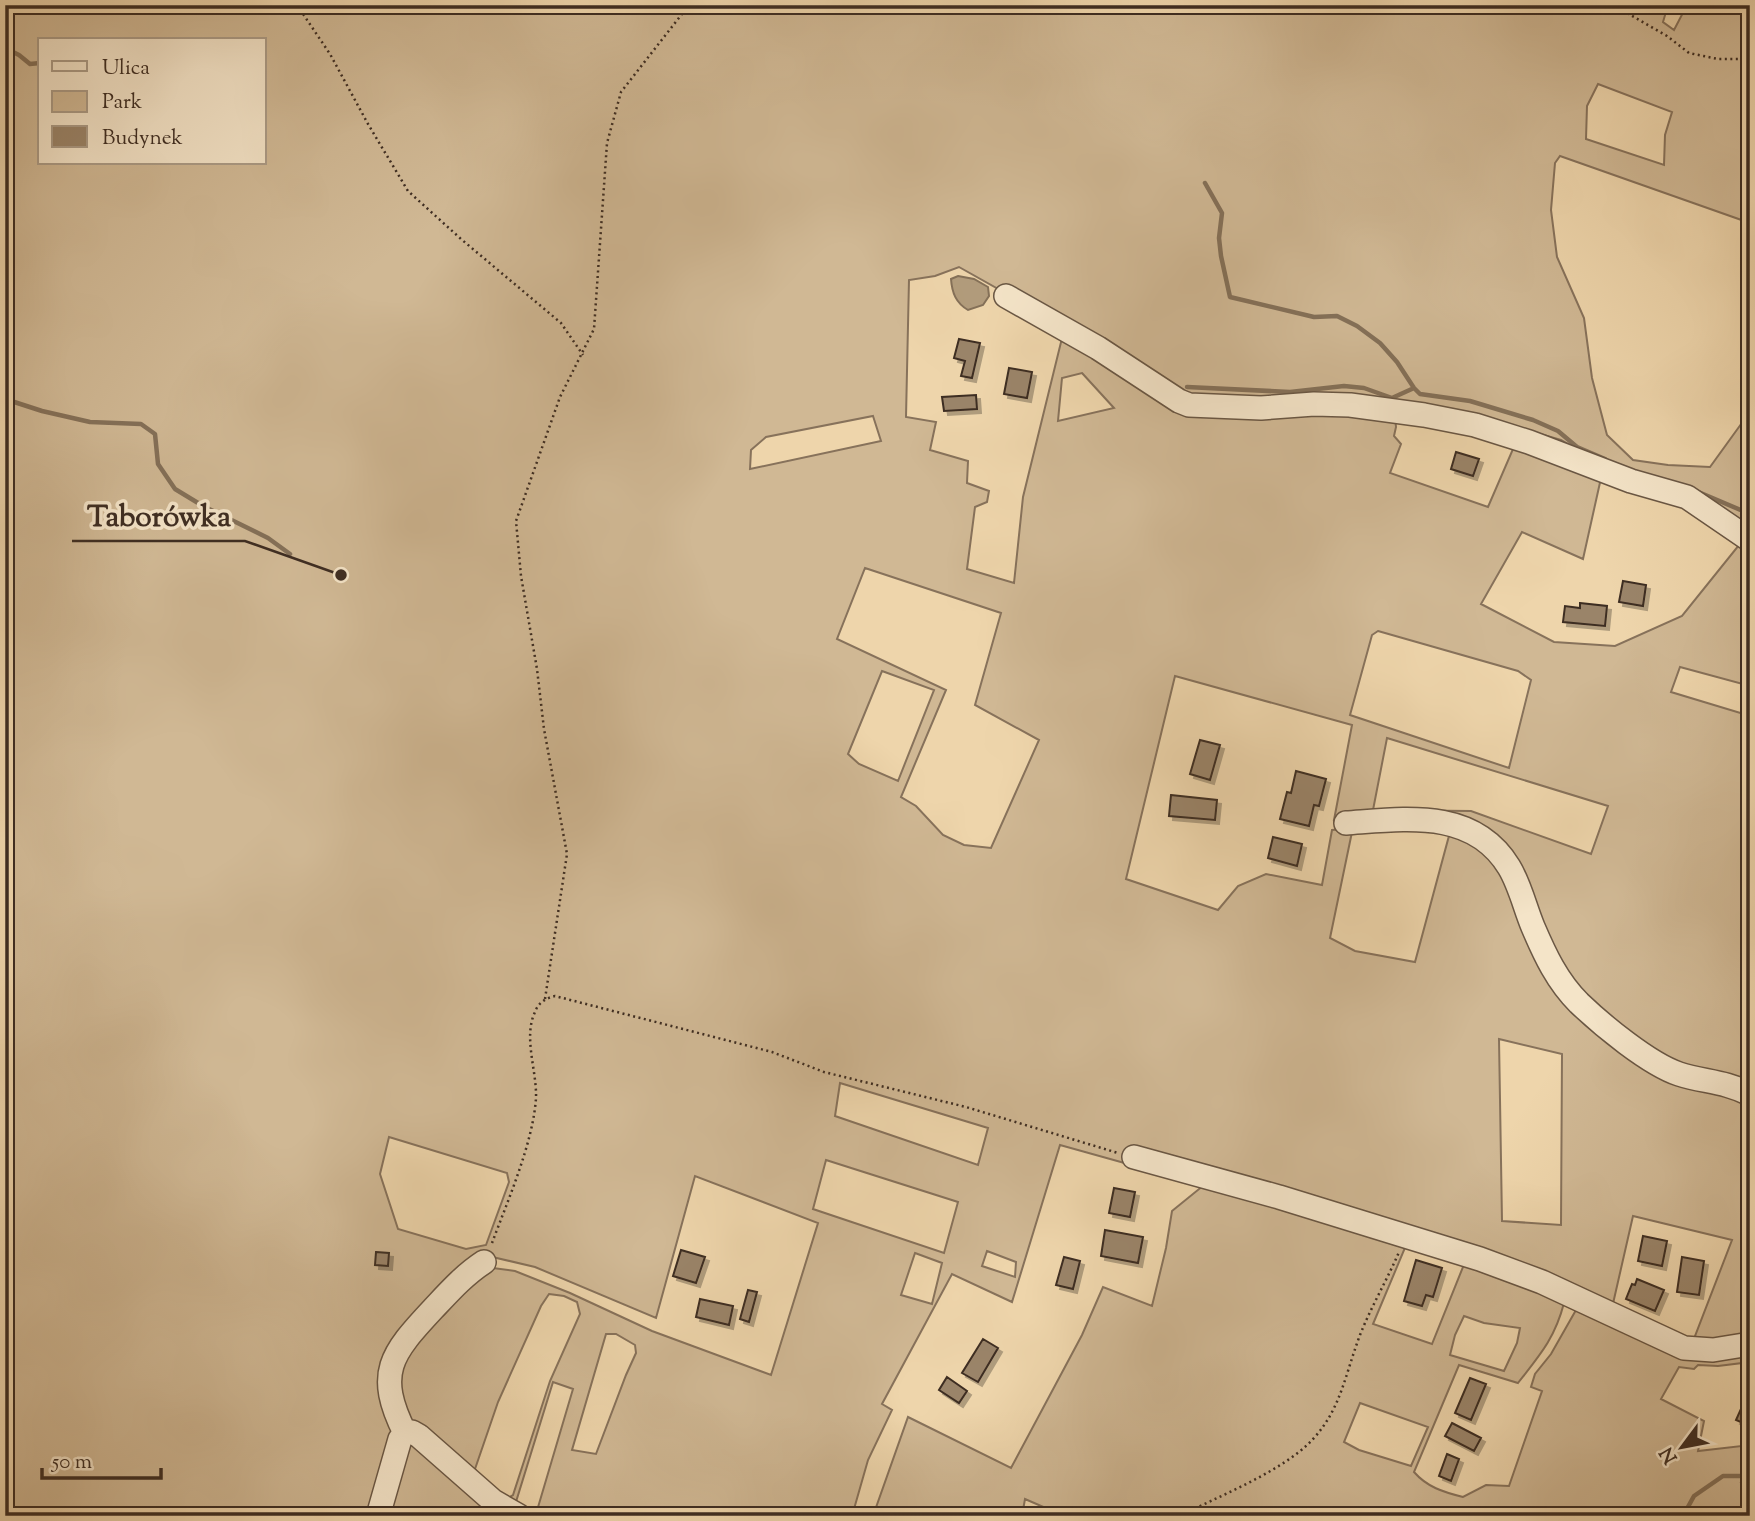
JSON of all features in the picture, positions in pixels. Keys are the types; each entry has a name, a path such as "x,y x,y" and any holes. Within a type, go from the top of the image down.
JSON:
{"street":[{"path":"1006,296 1098,348 1189,405 1261,408 1314,404 1350,405 1475,425 1529,442 1631,481 1688,497 1750,540"},
{"path":"1346,823 1400,819 1435,821 1467,828 1483,837 1510,869 1545,956 1558,978 1578,1002 1659,1065 1678,1074 1731,1085 1750,1094"},
{"path":"1134,1157 1480,1259 1532,1278 1684,1348 1713,1350 1750,1344"},
{"path":"405,1433 390,1398 389,1384 394,1358 401,1344 462,1278 484,1262"},
{"path":"378,1516 400,1438 405,1433 412,1432 493,1501 519,1516"}],"path":[{"path":"297,5 330,54 408,191 561,323 583,355"},
{"path":"545,999 567,853 544,729 537,668 521,576 516,521 559,397 583,355 594,329 607,143 621,92 689,5"},
{"path":"1613,5 1667,36 1689,53 1718,59 1750,58"},
{"path":"484,1262 532,1126 536,1097 531,1028 535,1010 545,999 555,996 772,1052 824,1072 966,1107 1134,1157"},
{"path":"1181,1516 1270,1471 1317,1435 1335,1409 1360,1334 1406,1237"}],"green space":[{"path":"5,5 1668,5 1663,22 1674,30 1687,5 1750,5 1750,223 1560,156 1555,163 1551,210 1557,257 1584,318 1592,378 1607,435 1633,460 1710,467 1744,420 1748,359 1744,330 1750,303 1750,487 1745,500 1750,504 1750,532 1694,495 1613,470 1561,440 1485,418 1394,408 1394,436 1401,444 1390,473 1488,507 1516,442 1601,478 1583,559 1522,532 1481,604 1554,642 1615,646 1682,616 1739,545 1750,550 1750,686 1680,667 1671,692 1747,715 1750,703 1750,1336 1723,1342 1692,1344 1732,1240 1633,1216 1612,1308 1596,1297 1543,1272 1495,1253 1132,1151 1128,1164 1060,1145 1012,1302 952,1274 882,1404 892,1410 868,1460 852,1516 692,1516 646,1511 571,1517 536,1514 573,1389 553,1382 515,1505 478,1480 423,1429 406,1418 395,1396 394,1379 400,1357 408,1343 475,1274 493,1268 515,1271 652,1331 771,1375 818,1223 695,1176 656,1318 535,1267 484,1255 473,1260 393,1341 386,1357 384,1388 395,1438 392,1458 382,1483 374,1516 5,1516","holes":["1598,84 1672,112 1665,135 1664,165 1586,139 1587,106","959,267 1185,394 1198,409 1181,407 1063,334 1023,497 1014,583 967,569 975,507 987,502 989,491 967,483 968,461 930,450 936,422 906,417 909,280 935,276","1082,373 1114,408 1058,421 1062,378","873,416 881,441 750,469 751,450 766,437","865,568 1001,613 975,705 1039,740 991,848 964,845 943,835 916,806 901,797 946,690 837,639","1378,631 1518,671 1531,680 1509,768 1350,715 1372,635","882,671 934,690 898,781 859,764 848,754","1175,676 1352,725 1334,820 1423,816 1456,820 1472,826 1463,832 1419,823 1332,830 1322,885 1266,874 1238,886 1218,910 1126,879","1387,738 1608,806 1591,854 1471,811 1373,810","1408,827 1450,832 1415,962 1355,951 1330,938 1352,832","1588,1005 1657,1058 1677,1067 1673,1076 1650,1068 1586,1015","1499,1039 1562,1054 1561,1225 1502,1221","840,1083 988,1128 978,1165 835,1116","389,1137 507,1173 509,1182 486,1245 466,1249 398,1229 380,1174","826,1160 958,1202 944,1253 813,1209","987,1251 1016,1262 1015,1277 982,1266","915,1253 942,1263 932,1304 901,1295","549,1294 564,1296 577,1302 580,1314 550,1381 513,1495 508,1498 484,1482 475,1469 498,1402 541,1306","606,1334 616,1334 635,1345 636,1353 596,1454 572,1450"]},
{"path":"1204,1185 1407,1243 1373,1324 1432,1344 1465,1262 1564,1303 1551,1336 1518,1383 1459,1365 1414,1472 1424,1482 1463,1497 1486,1485 1509,1486 1542,1391 1531,1387 1535,1374 1551,1354 1576,1310 1640,1335 1750,1351 1750,1362 1718,1366 1698,1365 1694,1369 1679,1367 1661,1399 1704,1421 1698,1451 1750,1445 1750,1468 1747,1468 1741,1482 1750,1484 1750,1516 1064,1516 1025,1499 1022,1516 873,1516 908,1417 1011,1468 1082,1335 1103,1287 1152,1306 1172,1211","holes":["1464,1316 1484,1323 1520,1328 1517,1343 1504,1371 1450,1355","1360,1403 1428,1427 1411,1466 1359,1450 1344,1442"]},
{"path":"413,1442 501,1516 383,1516 404,1446"}],"shaded area":[{"path":"958,276 974,279 988,287 989,296 983,305 968,310 960,304 951,279"}],"building":[{"path":"959,339 980,343 972,378 961,376 965,361 954,358"},
{"path":"1009,368 1032,372 1027,398 1004,394"},
{"path":"976,395 977,409 944,411 942,397"},
{"path":"1456,452 1479,459 1473,476 1451,469"},
{"path":"1623,581 1646,585 1643,606 1619,602"},
{"path":"1580,603 1607,606 1605,626 1563,622 1565,606 1580,608"},
{"path":"1200,740 1220,745 1210,780 1190,774"},
{"path":"1296,771 1326,779 1319,806 1314,805 1309,826 1280,819 1287,792 1291,793"},
{"path":"1171,795 1217,800 1215,820 1169,816"},
{"path":"1273,837 1302,844 1297,866 1268,858"},
{"path":"1114,1188 1135,1192 1130,1217 1109,1213"},
{"path":"1105,1230 1143,1237 1138,1263 1101,1256"},
{"path":"1643,1236 1667,1241 1662,1266 1638,1261"},
{"path":"681,1250 705,1257 696,1283 673,1276"},
{"path":"376,1252 389,1253 388,1266 375,1265"},
{"path":"1064,1257 1080,1261 1073,1289 1056,1285"},
{"path":"1682,1257 1704,1261 1699,1295 1677,1292"},
{"path":"1416,1260 1442,1268 1433,1297 1426,1295 1422,1306 1404,1301"},
{"path":"1637,1279 1664,1290 1655,1311 1626,1299"},
{"path":"748,1290 757,1292 749,1322 740,1319"},
{"path":"700,1299 733,1306 729,1325 696,1317"},
{"path":"983,1339 998,1348 978,1382 962,1373"},
{"path":"947,1377 967,1391 959,1403 939,1390"},
{"path":"1470,1378 1486,1384 1471,1420 1455,1413"},
{"path":"1750,1389 1750,1426 1736,1420"},
{"path":"1452,1423 1481,1438 1474,1451 1445,1436"},
{"path":"1447,1454 1459,1459 1451,1481 1439,1476"}],"waterway":[{"path":"5,48 30,64 38,63"},
{"path":"1205,183 1222,213 1219,238 1230,297 1314,317 1337,316 1357,326 1380,343 1420,394 1470,401 1533,420 1558,431 1577,447 1605,459"},
{"path":"1187,387 1290,392 1344,386 1364,388 1392,398 1414,388"},
{"path":"5,399 90,422 141,424 155,434 158,464 175,489 268,538 290,554"},
{"path":"1696,491 1750,514"},
{"path":"1683,1516 1694,1496 1723,1476 1750,1476"}],"place":[{"name":"Taborówka","path":"341,575"}]}
